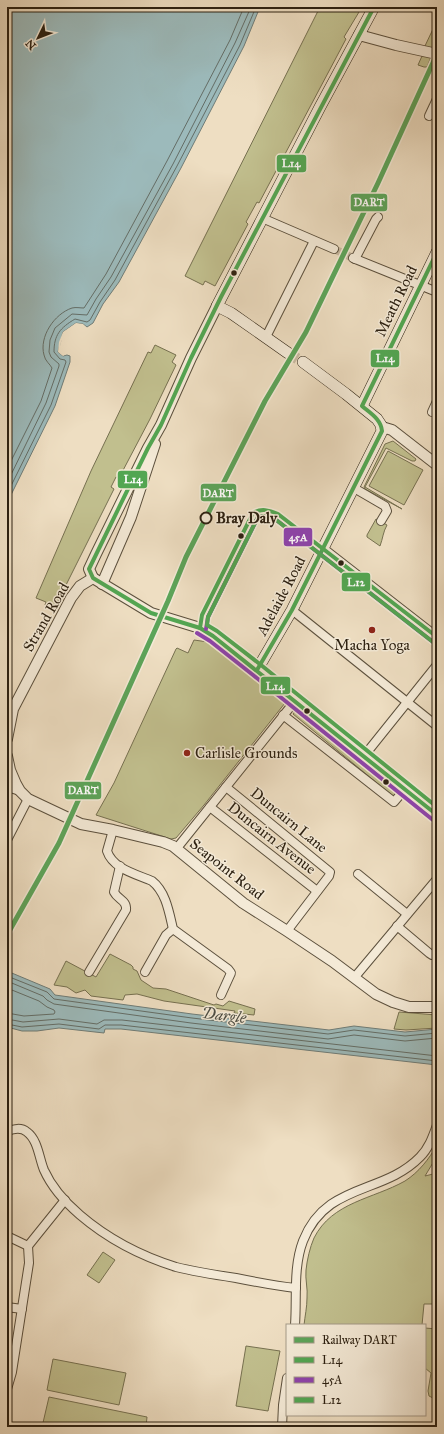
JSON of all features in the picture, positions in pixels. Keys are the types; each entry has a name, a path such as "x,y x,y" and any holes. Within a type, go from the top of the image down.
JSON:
{"main road":[{"name":"Strand Road","path":"219,302 320,107 374,7"},
{"name":"Meath Road","path":"362,406 437,252"},
{"path":"219,302 231,313 288,353"},
{"path":"303,362 362,406 382,427"},
{"name":"Adelaide Road","path":"257,670 292,610 324,549 382,431 382,427"},
{"path":"257,670 437,815"}],"street":[{"path":"359,35 437,54"},
{"path":"429,116 437,99"},
{"path":"378,217 354,258 437,292"},
{"path":"262,218 334,249"},
{"path":"266,337 314,241"},
{"name":"Strand Road","path":"7,736 13,709 71,598 80,586 93,578 89,569 92,562 140,477 148,448 161,425 191,358 219,302"},
{"path":"432,412 437,401"},
{"path":"382,427 392,430 437,465"},
{"path":"102,584 131,517 140,477"},
{"path":"354,488 385,506 387,511 381,521"},
{"path":"324,549 437,637"},
{"path":"93,578 154,614 200,628 213,636 257,670"},
{"path":"292,610 437,726"},
{"path":"364,756 437,665"},
{"path":"177,848 295,701"},
{"path":"283,716 394,802 405,789"},
{"name":"Seapoint Road","path":"7,756 10,770 20,790 28,799 81,824 163,842 177,848 238,900 332,961 376,994 402,1005 415,1008 437,1007"},
{"path":"7,787 20,790"},
{"name":"Duncairn Lane","path":"226,787 329,870 329,876 317,891"},
{"path":"7,840 28,799"},
{"name":"Duncairn Avenue","path":"210,807 317,891"},
{"path":"113,830 107,851 112,862 152,881 160,888 173,930 228,969 231,973 231,976 221,995"},
{"path":"89,972 126,910 125,903 116,896 114,892 120,866"},
{"path":"358,874 407,914"},
{"path":"354,978 437,878"},
{"path":"287,931 317,891"},
{"path":"397,926 429,953 432,955 437,954"},
{"path":"145,972 166,935 173,930"},
{"path":"295,1324 297,1268 299,1254 305,1237 315,1220 335,1200 390,1178 402,1171 421,1156 431,1141 437,1125"},
{"path":"7,1130 21,1128 27,1131 36,1143 44,1170 50,1181 65,1200 80,1216 106,1235 122,1244 148,1257 177,1267 296,1288"},
{"path":"7,1389 29,1263 28,1246 65,1200"},
{"path":"7,1236 28,1246"},
{"path":"7,1307 22,1309"},
{"path":"282,1427 286,1385"}],"shaded area":[{"path":"320,7 362,7 344,37 346,39 259,203 257,202 246,222 248,224 215,286 205,281 203,285 185,276"},
{"path":"433,29 437,30 437,46 435,50 424,48"},
{"path":"422,56 431,57 427,67 418,65"},
{"path":"155,345 176,355 172,362 176,365 119,478 116,477 111,487 114,489 54,609 45,605 46,602 36,598 91,471 148,352 151,353"},
{"path":"393,441 416,459 415,461 412,461 386,448 365,487 402,509 365,489 364,487 385,444"},
{"path":"388,451 423,470 404,505 369,486"},
{"path":"376,519 387,525 380,546 367,537"},
{"name":"Carlisle Grounds","path":"194,640 208,642 285,703 176,838 171,839 96,815 114,783 176,649 177,648 188,653"},
{"path":"297,709 398,792 394,797 293,714"},
{"path":"110,954 131,965 133,969 137,971 141,980 153,988 166,989 214,1005 216,1004 223,1006 229,1001 255,1009 254,1015 164,1001 137,994 125,995 123,1000 91,996 85,990 76,993 67,987 54,985 66,961 96,977"},
{"path":"399,1012 437,1015 437,1028 406,1030 394,1029"},
{"path":"437,1145 437,1156 425,1176 437,1173 437,1269 433,1304 424,1304 422,1324 304,1324 307,1301 307,1262 314,1238 322,1226 331,1216 342,1209 405,1181 415,1174 431,1155"},
{"path":"103,1252 115,1260 99,1283 87,1275"},
{"path":"426,1328 437,1329 437,1400 429,1396 428,1391 431,1373 426,1369"},
{"path":"246,1346 280,1351 268,1411 236,1406"},
{"path":"53,1359 126,1373 119,1405 47,1390"},
{"path":"49,1397 147,1417 146,1427 42,1427"}],"water":[{"path":"7,7 260,7 244,46 181,168 119,282 103,304 93,323 87,327 83,324 76,323 63,332 58,352 63,356 70,356 70,362 55,406 7,503"},
{"path":"7,971 50,989 55,995 192,1014 329,1030 354,1026 405,1032 437,1029 437,1065 121,1029 105,1029 104,1033 59,1028 37,1031 22,1031 7,1027"}],"pier":[{"path":"76,323 83,324 88,329 76,325 65,334 61,342 60,351 63,354 68,353 63,356 58,352 59,342 63,332"}],"tunnel":[{"path":"334,249 353,258"},
{"path":"288,353 303,362"}],"rail line":[{"name":"DART","path":"7,935 59,843 168,601 186,557 265,401 306,332 378,183 437,54"}],"transit line":[{"name":"L14","path":"374,7 221,297 191,358 161,425 148,448 89,569 93,578 151,613 200,628 213,636 437,815"},
{"name":"L14","path":"257,670 292,610 382,431 380,423 362,406 437,252"},
{"name":"L14","path":"200,628 202,615 253,513 259,510 265,510 278,514 437,637"},
{"name":"45A","path":"206,629 208,617 258,517 264,516 275,519 433,642"},
{"name":"L12","path":"433,642 275,519 264,516 258,517 208,617 207,625 261,665 437,807"},
{"name":"45A","path":"197,633 210,641 253,675 433,820"}],"place":[{"name":"Bray Daly","path":"206,518"},
{"name":"Macha Yoga","path":"372,630"},
{"name":"Carlisle Grounds","path":"187,753"}],"water label":[{"name":"Dargle","path":"224,1015"}]}
